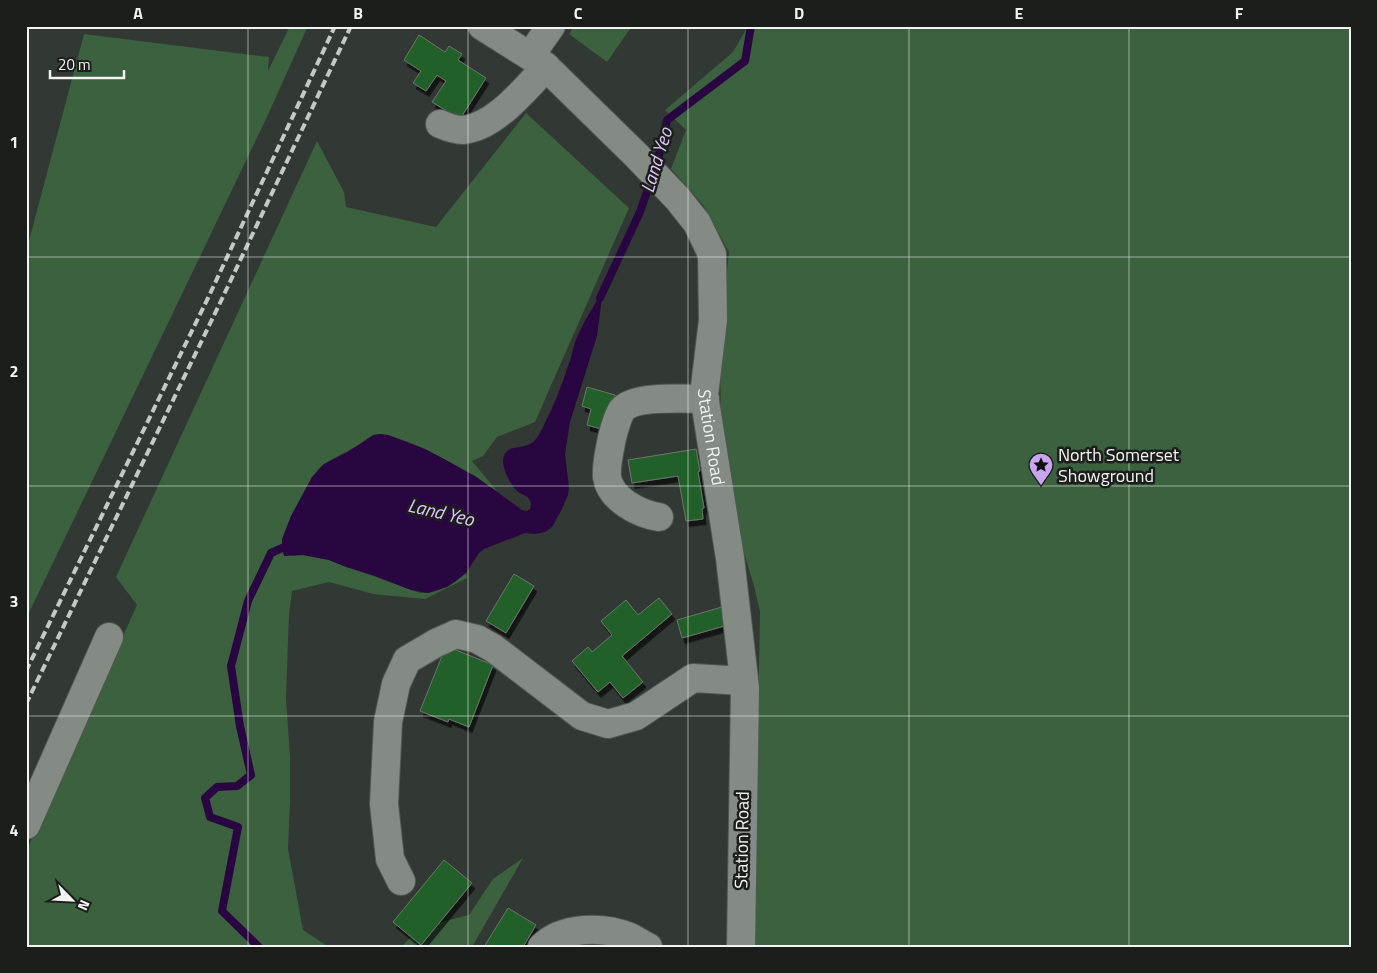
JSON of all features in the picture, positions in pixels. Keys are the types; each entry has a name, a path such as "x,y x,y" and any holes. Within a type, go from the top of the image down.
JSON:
{"street":[{"name":"Station Road","path":"482,26 538,62 637,156 697,222 712,254 713,320 704,395 730,558 744,682 741,947"},
{"path":"440,124 464,130 490,120 516,98 538,62 551,26"},
{"path":"659,517 652,516 628,505 613,494 607,478 612,435 622,410 634,403 650,399 705,399"},
{"path":"402,881 390,859 384,804 388,722 396,684 407,660 436,643 456,634 477,639 493,648 582,716 608,724 636,716 693,678 744,682"},
{"path":"26,825 108,637"},
{"path":"542,947 562,935 577,930 605,931 630,937 648,947"}],"green space":[{"path":"290,26 308,26 266,119 26,619 26,252 84,34 269,57 268,71"},
{"path":"574,26 632,26 607,62 569,34"},
{"name":"North Somerset Showground","path":"748,26 1351,26 1351,947 754,947 760,612 740,539 721,433 720,338 729,252 703,205 671,169 686,130 665,110 733,52"},
{"path":"526,113 629,208 535,422 497,437 483,456 472,461 497,491 455,465 399,438 384,435 371,436 318,469 292,556 303,555 329,560 420,593 439,590 466,573 467,578 425,599 373,594 329,582 292,591 289,614 286,698 290,757 288,849 303,930 329,947 26,947 26,852 137,605 116,577 317,141 344,192 346,207 436,227"},
{"path":"523,858 472,947 401,947 421,927 469,915 493,879"}],"water":[{"path":"603,290 597,336 570,422 565,454 569,488 568,495 552,527 545,532 525,533 484,549 479,553 466,573 456,581 447,587 428,593 411,590 329,560 303,555 284,556 282,539 291,516 312,477 324,464 346,453 374,435 388,435 425,449 475,476 522,510 527,511 530,509 531,504 527,496 517,491 511,484 503,464 504,456 512,448 525,446 533,442 540,433 552,409 577,337"}],"building":[{"path":"419,35 445,52 449,46 462,54 458,60 486,78 460,119 432,102 446,81 437,75 426,91 413,83 421,71 404,60"},
{"path":"587,387 615,395 605,430 587,425 591,409 582,406"},
{"path":"696,449 704,508 702,509 703,519 686,521 678,476 632,483 628,460"},
{"path":"514,574 534,586 506,633 486,621"},
{"path":"659,598 672,614 622,656 643,682 623,698 610,682 598,692 572,661 588,647 592,652 612,635 601,621 626,600 638,615"},
{"path":"722,607 728,625 682,638 677,620"},
{"path":"446,646 493,665 469,727 449,719 448,722 420,711"},
{"path":"444,860 472,883 421,945 393,922"},
{"path":"508,908 536,925 523,947 484,947"}],"waterway":[{"name":"Land Yeo","path":"655,166 667,120 745,61 751,26"},
{"name":"Land Yeo","path":"600,298 640,212 651,180"},
{"name":"Land Yeo","path":"259,947 222,911 238,827 210,817 205,798 217,787 237,786 251,775 240,726 231,666 248,601 271,553 291,544"}],"railway":[{"path":"26,671 208,298 335,26"},
{"path":"26,704 220,303 351,26"}],"place":[{"name":"North Somerset Showground","path":"1041,486"}]}
